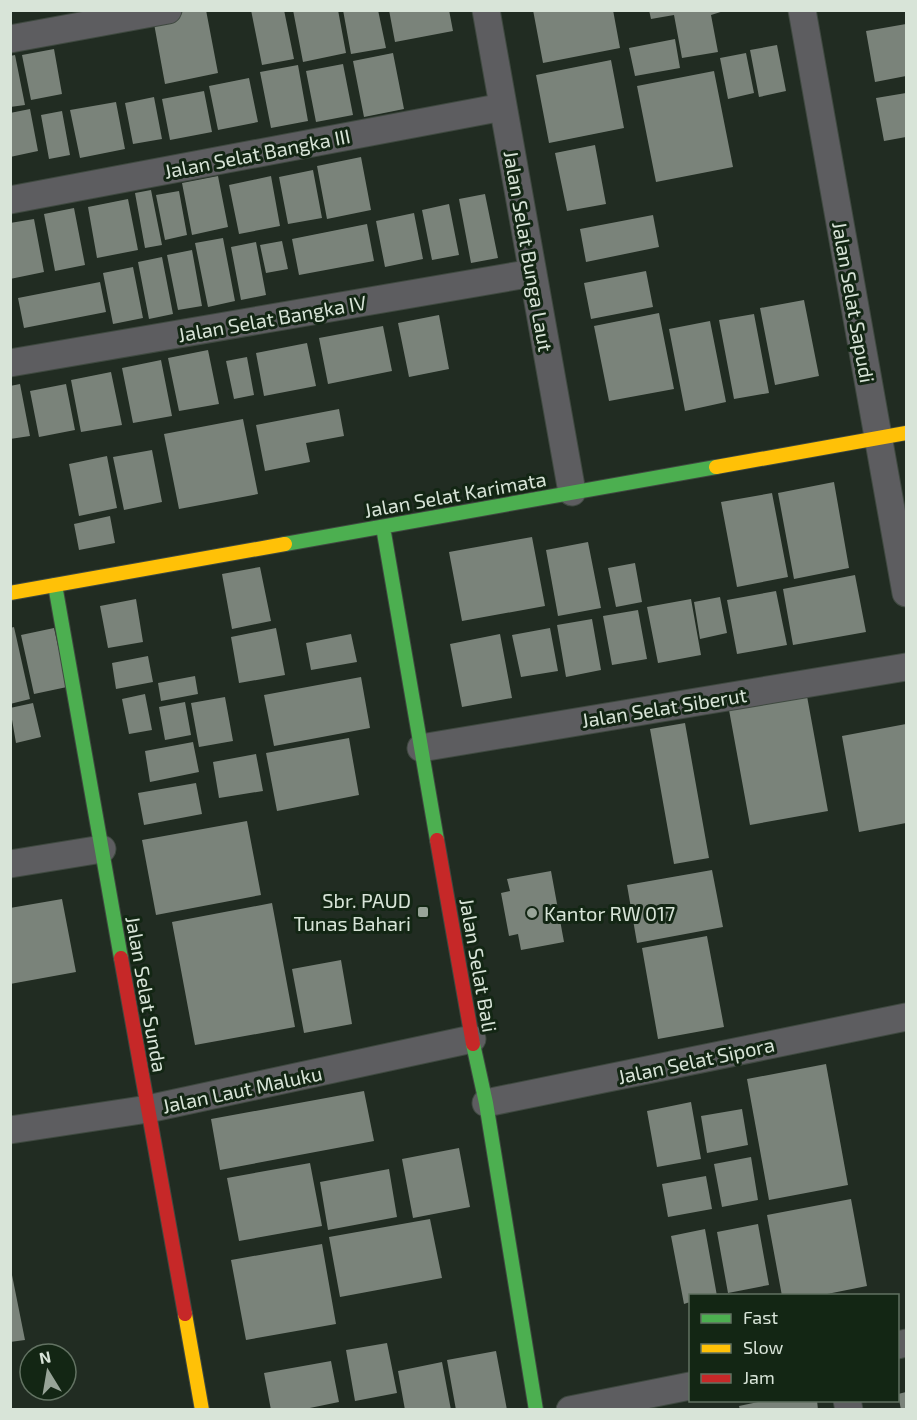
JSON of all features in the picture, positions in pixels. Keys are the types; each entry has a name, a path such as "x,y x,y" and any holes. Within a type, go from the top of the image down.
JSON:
{"street":[{"path":"10,39 168,10"},
{"name":"Jalan Selat Bunga Laut","path":"486,10 572,492"},
{"name":"Jalan Selat Sapudi","path":"802,10 906,593"},
{"name":"Jalan Selat Bangka III","path":"10,200 503,107"},
{"name":"Jalan Selat Bangka IV","path":"10,363 533,273"},
{"name":"Jalan Selat Karimata","path":"10,593 906,433"},
{"name":"Jalan Selat Bali","path":"383,527 472,1039 486,1103 536,1410"},
{"name":"Jalan Selat Sunda","path":"55,585 202,1410"},
{"name":"Jalan Selat Siberut","path":"422,748 906,667"},
{"path":"10,864 102,849"},
{"name":"Jalan Selat Sipora","path":"486,1103 906,1017"},
{"name":"Jalan Laut Maluku","path":"10,1130 148,1109 472,1039"},
{"path":"570,1410 689,1386"}],"building":[{"path":"193,10 206,10 218,73 165,84 153,18"},
{"path":"251,10 284,10 294,59 262,65"},
{"path":"293,10 338,10 346,53 303,62"},
{"path":"343,10 378,10 386,48 351,54"},
{"path":"389,10 449,10 453,31 395,42"},
{"path":"533,10 613,10 620,48 543,63"},
{"path":"649,10 727,10 711,15 718,52 682,58 674,15 651,19"},
{"path":"906,24 906,76 875,82 866,31"},
{"path":"675,39 680,68 635,76 629,48"},
{"path":"777,45 786,91 759,97 750,50"},
{"path":"54,49 62,94 31,100 22,55"},
{"path":"393,53 404,109 364,117 353,61"},
{"path":"746,53 754,93 728,99 720,58"},
{"path":"15,55 25,105 10,107 10,56"},
{"path":"611,60 624,128 549,143 536,75"},
{"path":"343,64 353,115 316,122 306,71"},
{"path":"298,65 308,121 271,128 260,72"},
{"path":"714,71 733,167 656,182 637,86"},
{"path":"249,78 258,122 218,130 209,86"},
{"path":"204,91 212,132 170,140 162,99"},
{"path":"906,93 906,137 884,141 876,98"},
{"path":"154,97 162,139 133,144 125,103"},
{"path":"116,102 125,149 80,158 70,110"},
{"path":"30,109 38,151 10,157 10,113"},
{"path":"62,111 70,155 49,159 41,115"},
{"path":"595,145 606,204 567,211 555,153"},
{"path":"361,157 371,210 327,219 317,166"},
{"path":"313,170 322,218 288,224 279,177"},
{"path":"218,176 228,227 192,235 182,183"},
{"path":"271,176 280,226 239,234 229,185"},
{"path":"151,190 162,245 145,248 135,193"},
{"path":"179,191 187,235 165,240 156,195"},
{"path":"485,194 498,258 471,263 459,199"},
{"path":"128,199 138,250 97,258 88,207"},
{"path":"449,204 459,255 432,260 422,210"},
{"path":"74,208 85,265 55,271 44,214"},
{"path":"414,213 423,259 385,267 376,221"},
{"path":"653,215 659,247 586,262 580,229"},
{"path":"34,219 44,272 10,279 10,223"},
{"path":"367,224 374,261 299,275 292,239"},
{"path":"223,238 235,301 208,307 195,243"},
{"path":"282,241 288,269 266,273 260,245"},
{"path":"256,242 266,295 241,300 231,247"},
{"path":"192,250 202,306 178,310 167,255"},
{"path":"162,257 173,314 149,319 138,262"},
{"path":"133,267 143,318 113,324 103,273"},
{"path":"646,271 653,307 591,319 584,283"},
{"path":"100,282 106,312 24,328 18,298"},
{"path":"804,300 819,376 775,385 760,308"},
{"path":"659,313 674,389 609,401 594,326"},
{"path":"754,314 769,393 734,399 719,320"},
{"path":"439,315 449,369 409,377 398,323"},
{"path":"710,321 726,402 685,411 669,329"},
{"path":"383,326 392,371 328,384 319,338"},
{"path":"307,343 316,386 264,396 256,353"},
{"path":"208,350 219,404 179,411 168,358"},
{"path":"247,357 254,395 234,399 226,361"},
{"path":"161,360 172,416 133,423 122,368"},
{"path":"111,372 122,425 81,432 71,380"},
{"path":"20,384 30,436 10,439 10,386"},
{"path":"66,384 75,430 39,437 30,391"},
{"path":"339,409 344,436 306,443 310,462 265,471 256,425"},
{"path":"243,419 258,494 179,509 164,434"},
{"path":"152,450 162,502 124,510 113,457"},
{"path":"107,456 117,508 79,516 69,464"},
{"path":"834,482 849,568 794,579 778,493"},
{"path":"772,493 788,577 737,587 721,502"},
{"path":"110,516 115,543 79,550 74,524"},
{"path":"532,537 545,606 462,621 449,552"},
{"path":"588,542 601,608 558,616 546,550"},
{"path":"635,563 642,602 616,607 608,568"},
{"path":"260,567 271,621 232,629 222,574"},
{"path":"855,575 866,632 793,645 783,589"},
{"path":"776,591 787,645 737,654 727,600"},
{"path":"720,597 727,633 700,639 694,602"},
{"path":"136,599 143,642 108,648 100,606"},
{"path":"691,599 701,655 658,663 647,607"},
{"path":"638,610 647,659 612,665 603,616"},
{"path":"592,619 601,670 566,677 557,625"},
{"path":"14,627 30,699 10,704 10,628"},
{"path":"54,628 67,687 34,694 21,635"},
{"path":"276,628 285,675 239,683 231,637"},
{"path":"550,628 558,671 521,677 512,635"},
{"path":"351,634 357,662 311,670 306,643"},
{"path":"500,634 512,698 462,707 450,644"},
{"path":"148,656 153,682 116,689 112,663"},
{"path":"195,676 198,694 161,701 158,683"},
{"path":"361,677 370,728 274,746 264,695"},
{"path":"145,694 152,730 129,734 122,699"},
{"path":"807,696 828,811 750,825 729,710"},
{"path":"225,697 233,741 199,747 191,703"},
{"path":"185,702 191,735 165,740 159,707"},
{"path":"33,703 41,737 16,743 10,708"},
{"path":"685,723 709,858 674,864 650,729"},
{"path":"906,724 906,823 859,832 842,736"},
{"path":"349,738 359,795 277,811 266,753"},
{"path":"193,742 199,772 150,782 145,751"},
{"path":"256,754 263,791 219,798 213,762"},
{"path":"196,783 202,814 144,825 138,793"},
{"path":"247,821 261,895 156,915 142,840"},
{"path":"712,870 723,927 637,943 627,885"},
{"name":"Kantor RW 017","path":"551,871 564,942 521,950 518,934 509,936 501,893 510,891 507,879"},
{"path":"62,899 76,972 10,984 10,908"},
{"path":"272,903 295,1027 195,1045 172,922"},
{"path":"707,936 724,1027 658,1039 642,948"},
{"path":"341,960 352,1024 304,1033 292,969"},
{"path":"826,1064 848,1185 769,1200 747,1079"},
{"path":"364,1091 374,1141 220,1170 211,1119"},
{"path":"691,1102 701,1159 657,1167 647,1111"},
{"path":"742,1109 748,1145 707,1153 701,1116"},
{"path":"459,1148 470,1207 413,1218 402,1159"},
{"path":"751,1157 758,1200 722,1207 714,1164"},
{"path":"310,1163 322,1226 239,1241 227,1178"},
{"path":"389,1169 397,1217 328,1230 320,1182"},
{"path":"706,1176 712,1209 668,1217 662,1184"},
{"path":"851,1199 867,1286 827,1294 782,1294 767,1215"},
{"path":"430,1219 442,1278 340,1297 329,1237"},
{"path":"758,1224 769,1285 728,1293 717,1232"},
{"path":"705,1229 717,1294 689,1294 689,1302 684,1304 671,1236"},
{"path":"322,1244 336,1324 246,1340 231,1260"},
{"path":"10,1265 25,1340 10,1342"},
{"path":"387,1343 397,1393 355,1401 346,1350"},
{"path":"496,1351 507,1410 456,1410 447,1360"},
{"path":"331,1361 339,1402 300,1410 271,1410 264,1373"},
{"path":"442,1362 451,1410 405,1410 398,1371"},
{"path":"906,1392 906,1410 901,1410 899,1394"},
{"path":"758,1402 817,1402 818,1410 740,1410 739,1406"}],"traffic: fast":[{"path":"285,544 716,467"},
{"path":"383,527 437,840"},
{"path":"55,585 121,958"},
{"path":"473,1044 486,1103 536,1410"}],"traffic: slow":[{"path":"716,467 906,433"},
{"path":"10,593 285,544"},
{"path":"185,1314 202,1410"}],"traffic: jam":[{"path":"437,840 473,1044"},
{"path":"121,958 185,1314"}],"place":[{"name":"Sbr. PAUD Tunas Bahari","path":"423,912"},
{"name":"Kantor RW 017","path":"532,913"}]}
